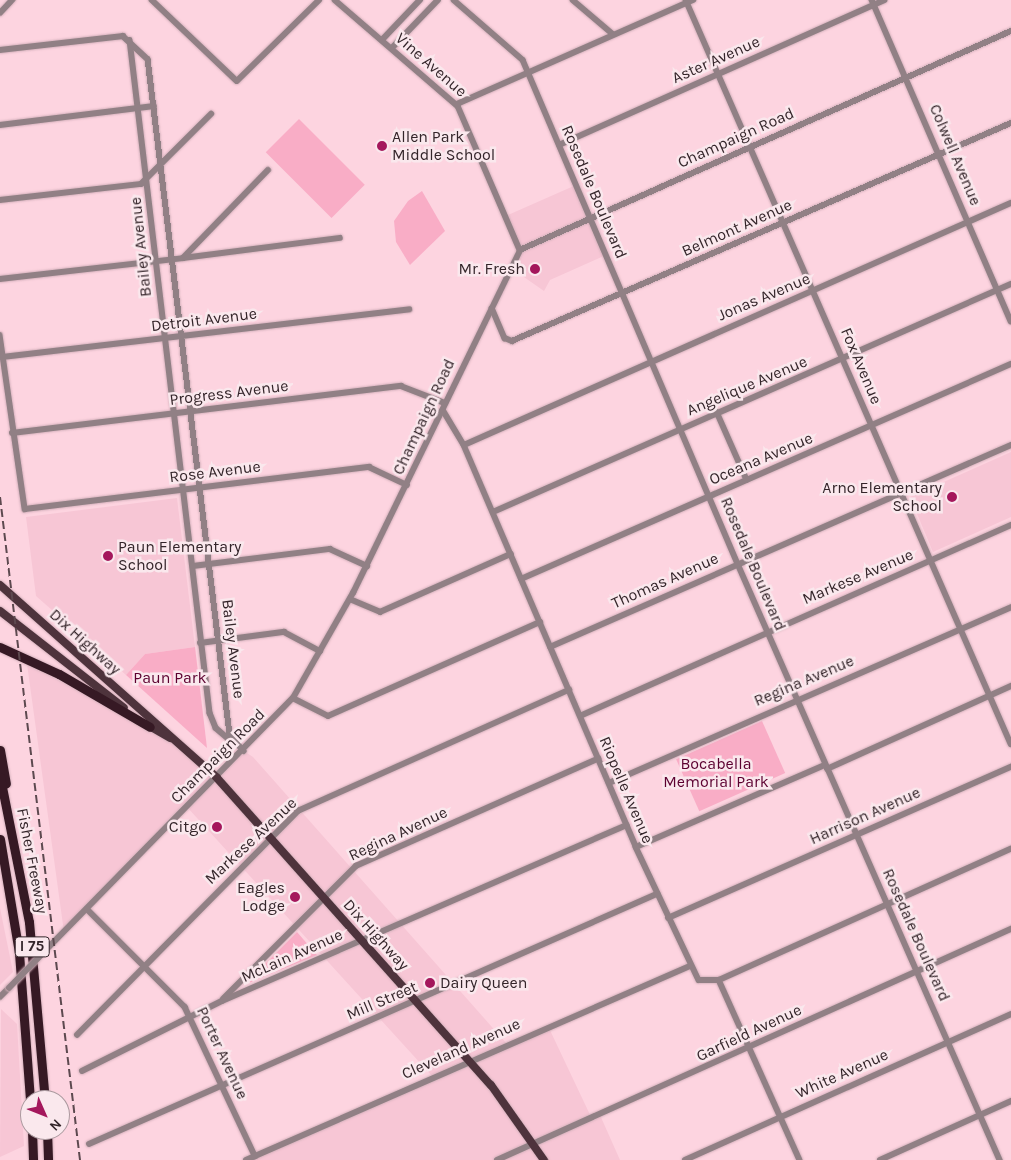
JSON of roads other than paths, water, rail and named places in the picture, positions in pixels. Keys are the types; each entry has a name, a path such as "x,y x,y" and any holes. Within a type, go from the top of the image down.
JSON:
{"highway":[{"path":"0,647 60,674 150,727"},
{"path":"0,750 4,796"},
{"name":"Fisher Freeway","path":"0,777 29,922 44,1090"},
{"name":"Fisher Freeway","path":"0,839 19,953 29,1090"},
{"path":"33,1140 34,1160"},
{"path":"47,1140 48,1160"}],"main road":[{"name":"Dix Highway","path":"0,585 158,722 173,740 217,778 469,1061 534,1144 544,1160"},
{"name":"Dix Highway","path":"0,611 150,727 173,740"}],"street":[{"path":"0,13 12,0"},
{"path":"152,0 237,80 319,0"},
{"name":"Vine Avenue","path":"335,0 457,104 520,250"},
{"path":"382,40 420,0"},
{"path":"392,48 438,0"},
{"name":"Rosedale Boulevard","path":"454,0 520,56 796,698 1000,1160"},
{"path":"573,0 613,34"},
{"name":"Aster Avenue","path":"559,145 873,2 884,0"},
{"path":"457,104 689,1"},
{"name":"Fox Avenue","path":"689,1 901,494 1011,744"},
{"name":"Colwell Avenue","path":"873,2 1011,321"},
{"name":"Champaign Road","path":"0,997 244,751 293,698 350,599 520,250 591,220 751,146 1011,31"},
{"path":"0,50 120,36 130,40"},
{"name":"Bailey Avenue","path":"130,40 148,58 230,735 244,751"},
{"name":"Bailey Avenue","path":"130,40 193,566 200,643 211,719 244,751"},
{"path":"0,125 154,106"},
{"path":"0,200 148,180 212,114"},
{"name":"Belmont Avenue","path":"492,308 505,338 512,341 1011,123"},
{"path":"183,258 268,170"},
{"name":"Jonas Avenue","path":"464,445 1011,203"},
{"path":"0,279 340,238"},
{"name":"Angelique Avenue","path":"493,512 717,412 843,360 1011,284"},
{"name":"Detroit Avenue","path":"2,357 409,309"},
{"path":"0,335 12,433"},
{"name":"Oceana Avenue","path":"521,579 1011,364"},
{"name":"Progress Avenue","path":"12,433 401,386 445,403"},
{"name":"Riopelle Avenue","path":"443,410 464,445 626,825 689,966 700,980 719,980"},
{"path":"717,412 747,480"},
{"name":"Rose Avenue","path":"12,433 23,508 369,467 406,485"},
{"name":"Thomas Avenue","path":"550,647 1011,445"},
{"name":"Markese Avenue","path":"580,716 767,631 1011,525"},
{"path":"193,566 330,549 366,566"},
{"path":"350,599 380,612 511,554"},
{"name":"Regina Avenue","path":"608,782 796,698 961,630 1011,607"},
{"path":"293,698 328,716 540,622"},
{"path":"200,643 217,639 284,632 320,652"},
{"path":"636,847 1011,686"},
{"name":"Markese Avenue","path":"77,1035 271,837 304,808 569,690"},
{"name":"Regina Avenue","path":"222,1001 356,866 598,759"},
{"name":"Harrison Avenue","path":"668,918 1011,767"},
{"name":"McLain Avenue","path":"82,1071 222,1001 626,825"},
{"path":"800,1160 719,980 1011,849"},
{"name":"Mill Street","path":"90,1144 657,894"},
{"name":"Porter Avenue","path":"87,909 191,1016 255,1156"},
{"name":"Garfield Avenue","path":"497,1160 750,1049 917,970 1011,929"},
{"name":"Cleveland Avenue","path":"246,1160 689,966"},
{"name":"White Avenue","path":"685,1160 1011,1014"},
{"path":"880,1160 1011,1101"}],"railway":[{"path":"0,497 80,1160"}],"place":[{"name":"Allen Park Middle School","path":"382,146"},
{"name":"Mr. Fresh","path":"535,269"},
{"name":"Arno Elementary School","path":"952,497"},
{"name":"Paun Elementary School","path":"108,556"},
{"name":"Citgo","path":"217,827"},
{"name":"Eagles Lodge","path":"295,897"},
{"name":"Dairy Queen","path":"430,983"}],"park label":[{"name":"Paun Park","path":"170,678"},
{"name":"Bocabella Memorial Park","path":"716,773"}]}
